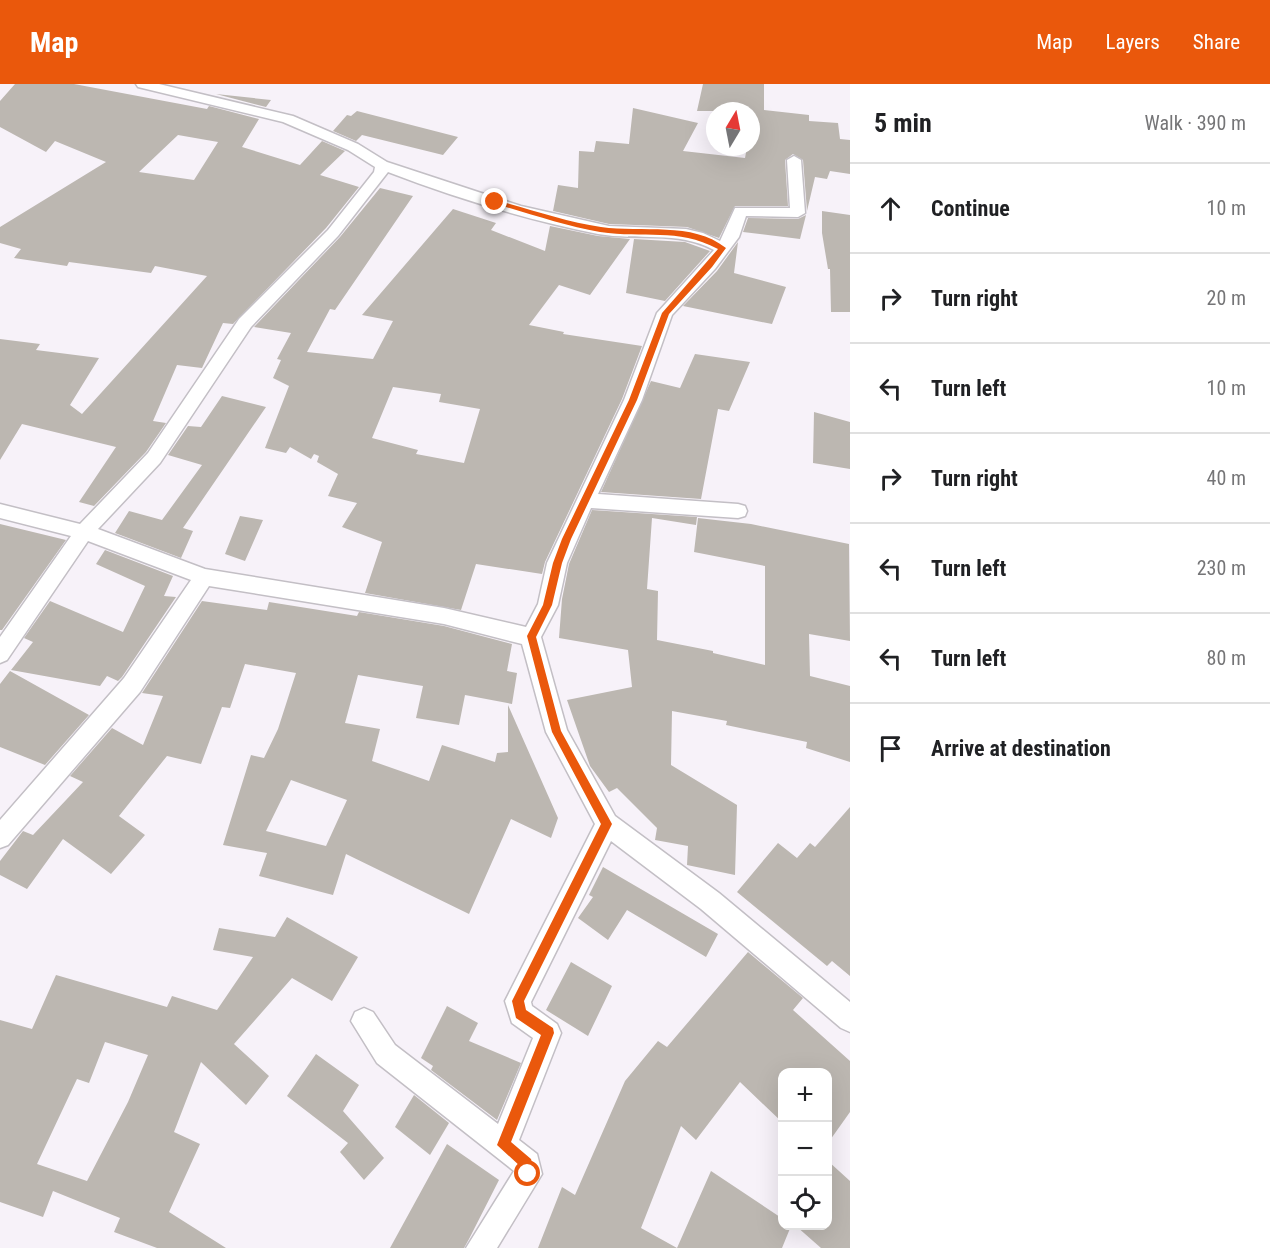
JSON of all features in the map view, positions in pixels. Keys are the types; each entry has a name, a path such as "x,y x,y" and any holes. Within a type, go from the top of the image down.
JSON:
{"street":[{"path":"143,84 288,119 353,147 382,165 426,182 600,230 647,234 676,232 700,237 722,248"},
{"path":"794,160 798,213 740,211 730,237 710,266 665,313 633,400 557,563 548,605 531,636 557,732 607,824 710,901 850,1020"},
{"path":"0,654 84,532 154,458 245,323 333,233 381,172 382,165"},
{"path":"585,500 738,511"},
{"path":"0,511 84,532 204,577 444,616 531,636"},
{"path":"0,837 87,734 132,685 204,577"},
{"path":"503,1145 548,1038 548,1033 521,1014 518,1001 607,824"},
{"path":"364,1021 386,1054 527,1164 528,1174 480,1248"}],"building":[{"path":"15,84 74,84 207,109 209,106 259,119 242,147 300,165 322,141 345,151 320,175 359,187 326,228 233,324 223,323 202,368 177,365 153,421 166,423 146,452 94,506 79,502 116,447 22,424 0,460 0,339 40,344 36,350 99,358 70,405 82,414 207,276 155,266 151,273 69,262 67,266 14,258 21,249 0,243 0,227 106,162 55,141 46,152 0,127 0,101","holes":["178,135 218,142 194,180 139,172"]},
{"path":"703,84 764,84 764,110 809,115 809,121 838,123 840,139 850,140 850,174 830,171 827,179 815,177 807,211 803,160 793,154 785,160 788,206 735,206 719,238 687,227 609,224 553,211 558,185 578,188 579,151 594,152 596,141 629,144 633,108 698,123 683,151 706,154 706,156 745,158 745,156 760,156 760,102 706,102 706,111 697,111"},
{"path":"216,94 271,100 266,107"},
{"path":"357,111 458,137 443,155 362,135 356,141 333,131 347,115 351,116"},
{"path":"380,188 413,196 335,310 330,309 307,352 373,359 393,321 362,315 453,209 496,223 491,230 545,251 550,226 598,236 630,239 590,295 559,285 529,325 564,332 563,334 642,346 622,399 545,562 542,574 476,564 461,610 365,593 382,542 342,527 357,503 328,496 338,474 317,462 319,456 314,454 311,459 290,447 286,453 265,448 289,386 273,378 281,360 277,359 291,333 254,327 340,237","holes":["393,387 441,394 439,402 480,409 464,463 416,454 418,450 372,438"]},
{"path":"822,211 850,215 850,312 831,312 830,269 828,269 822,233"},
{"path":"806,215 800,239 743,232 748,218 798,219"},
{"path":"634,239 685,242 710,251 665,301 626,293"},
{"path":"738,242 734,273 786,287 772,324 683,306 717,271"},
{"path":"695,354 750,362 729,411 718,409 701,499 601,492 651,381 680,388"},
{"path":"222,396 266,407 183,528 193,531 181,558 115,533 129,511 162,520 202,465 168,455 188,426 201,427"},
{"path":"814,412 850,422 850,469 813,463"},
{"path":"592,510 697,517 696,525 652,518 647,589 658,591 657,640 713,651 713,653 765,665 765,566 694,552 698,518 751,524 849,544 850,641 809,634 810,676 850,686 850,762 806,748 807,742 726,725 727,721 672,711 671,765 737,805 735,875 687,865 688,846 655,840 657,828 617,788 609,792 590,766 567,700 632,687 628,650 559,638 562,599 569,564"},
{"path":"240,516 263,520 245,561 225,554"},
{"path":"0,524 66,540 2,630 0,630"},
{"path":"105,550 173,576 164,596 176,597 122,677 118,681 107,676 100,686 11,670 33,642 24,638 50,601 123,632 145,586 96,564"},
{"path":"202,601 267,610 269,602 357,616 359,612 444,626 512,644 507,671 517,673 512,704 465,695 459,725 416,718 423,686 358,675 345,723 380,729 372,761 429,781 442,745 495,762 497,753 508,752 508,705 558,818 551,838 511,819 469,914 346,854 333,895 259,876 267,853 223,845 251,755 264,758 278,729 296,673 245,664 230,708 222,707 201,764 167,756 119,816 145,835 111,874 63,839 27,889 0,875 0,861 23,831 33,835 83,782 70,776 112,728 143,745 163,696 142,693","holes":["291,780 347,800 326,846 266,831"]},
{"path":"10,671 89,715 45,765 0,747 0,684"},
{"path":"850,807 850,976 832,961 827,966 737,892 778,843 797,858 810,843 815,847"},
{"path":"603,867 718,934 706,957 627,910 608,940 578,918 593,897 589,895"},
{"path":"287,917 358,957 332,1001 292,978 234,1044 269,1076 246,1105 201,1062 174,1132 200,1144 169,1212 226,1248 157,1248 114,1232 120,1218 53,1191 43,1217 0,1202 0,1020 32,1029 56,975 167,1007 172,996 217,1010 253,957 213,950 219,928 275,937","holes":["105,1042 148,1055 128,1102 87,1181 37,1164 77,1079 89,1083"]},
{"path":"748,952 803,998 793,1010 850,1061 850,1112 832,1137 832,1068 778,1068 778,1118 740,1082 696,1140 681,1126 641,1228 677,1248 538,1248 562,1187 575,1195 625,1081 658,1041 667,1047"},
{"path":"571,962 612,986 588,1036 546,1010"},
{"path":"447,1006 478,1023 469,1041 521,1063 497,1120 431,1070 433,1066 421,1058"},
{"path":"316,1054 359,1085 343,1111 384,1158 364,1180 340,1152 348,1143 287,1096"},
{"path":"414,1095 449,1123 430,1155 395,1127"},
{"path":"447,1144 499,1180 469,1239 464,1248 390,1248"},
{"path":"832,1165 850,1181 850,1248 821,1248 801,1230 832,1230"},
{"path":"711,1171 778,1216 778,1230 789,1230 782,1248 677,1248"}],"route":[{"path":"495,202 600,230 647,234 676,232 700,237 722,248 710,266 665,313 633,400 557,563 548,605 531,636 557,732 607,824 518,1001 521,1014 548,1033 548,1038 503,1145 527,1164 528,1174"}]}
